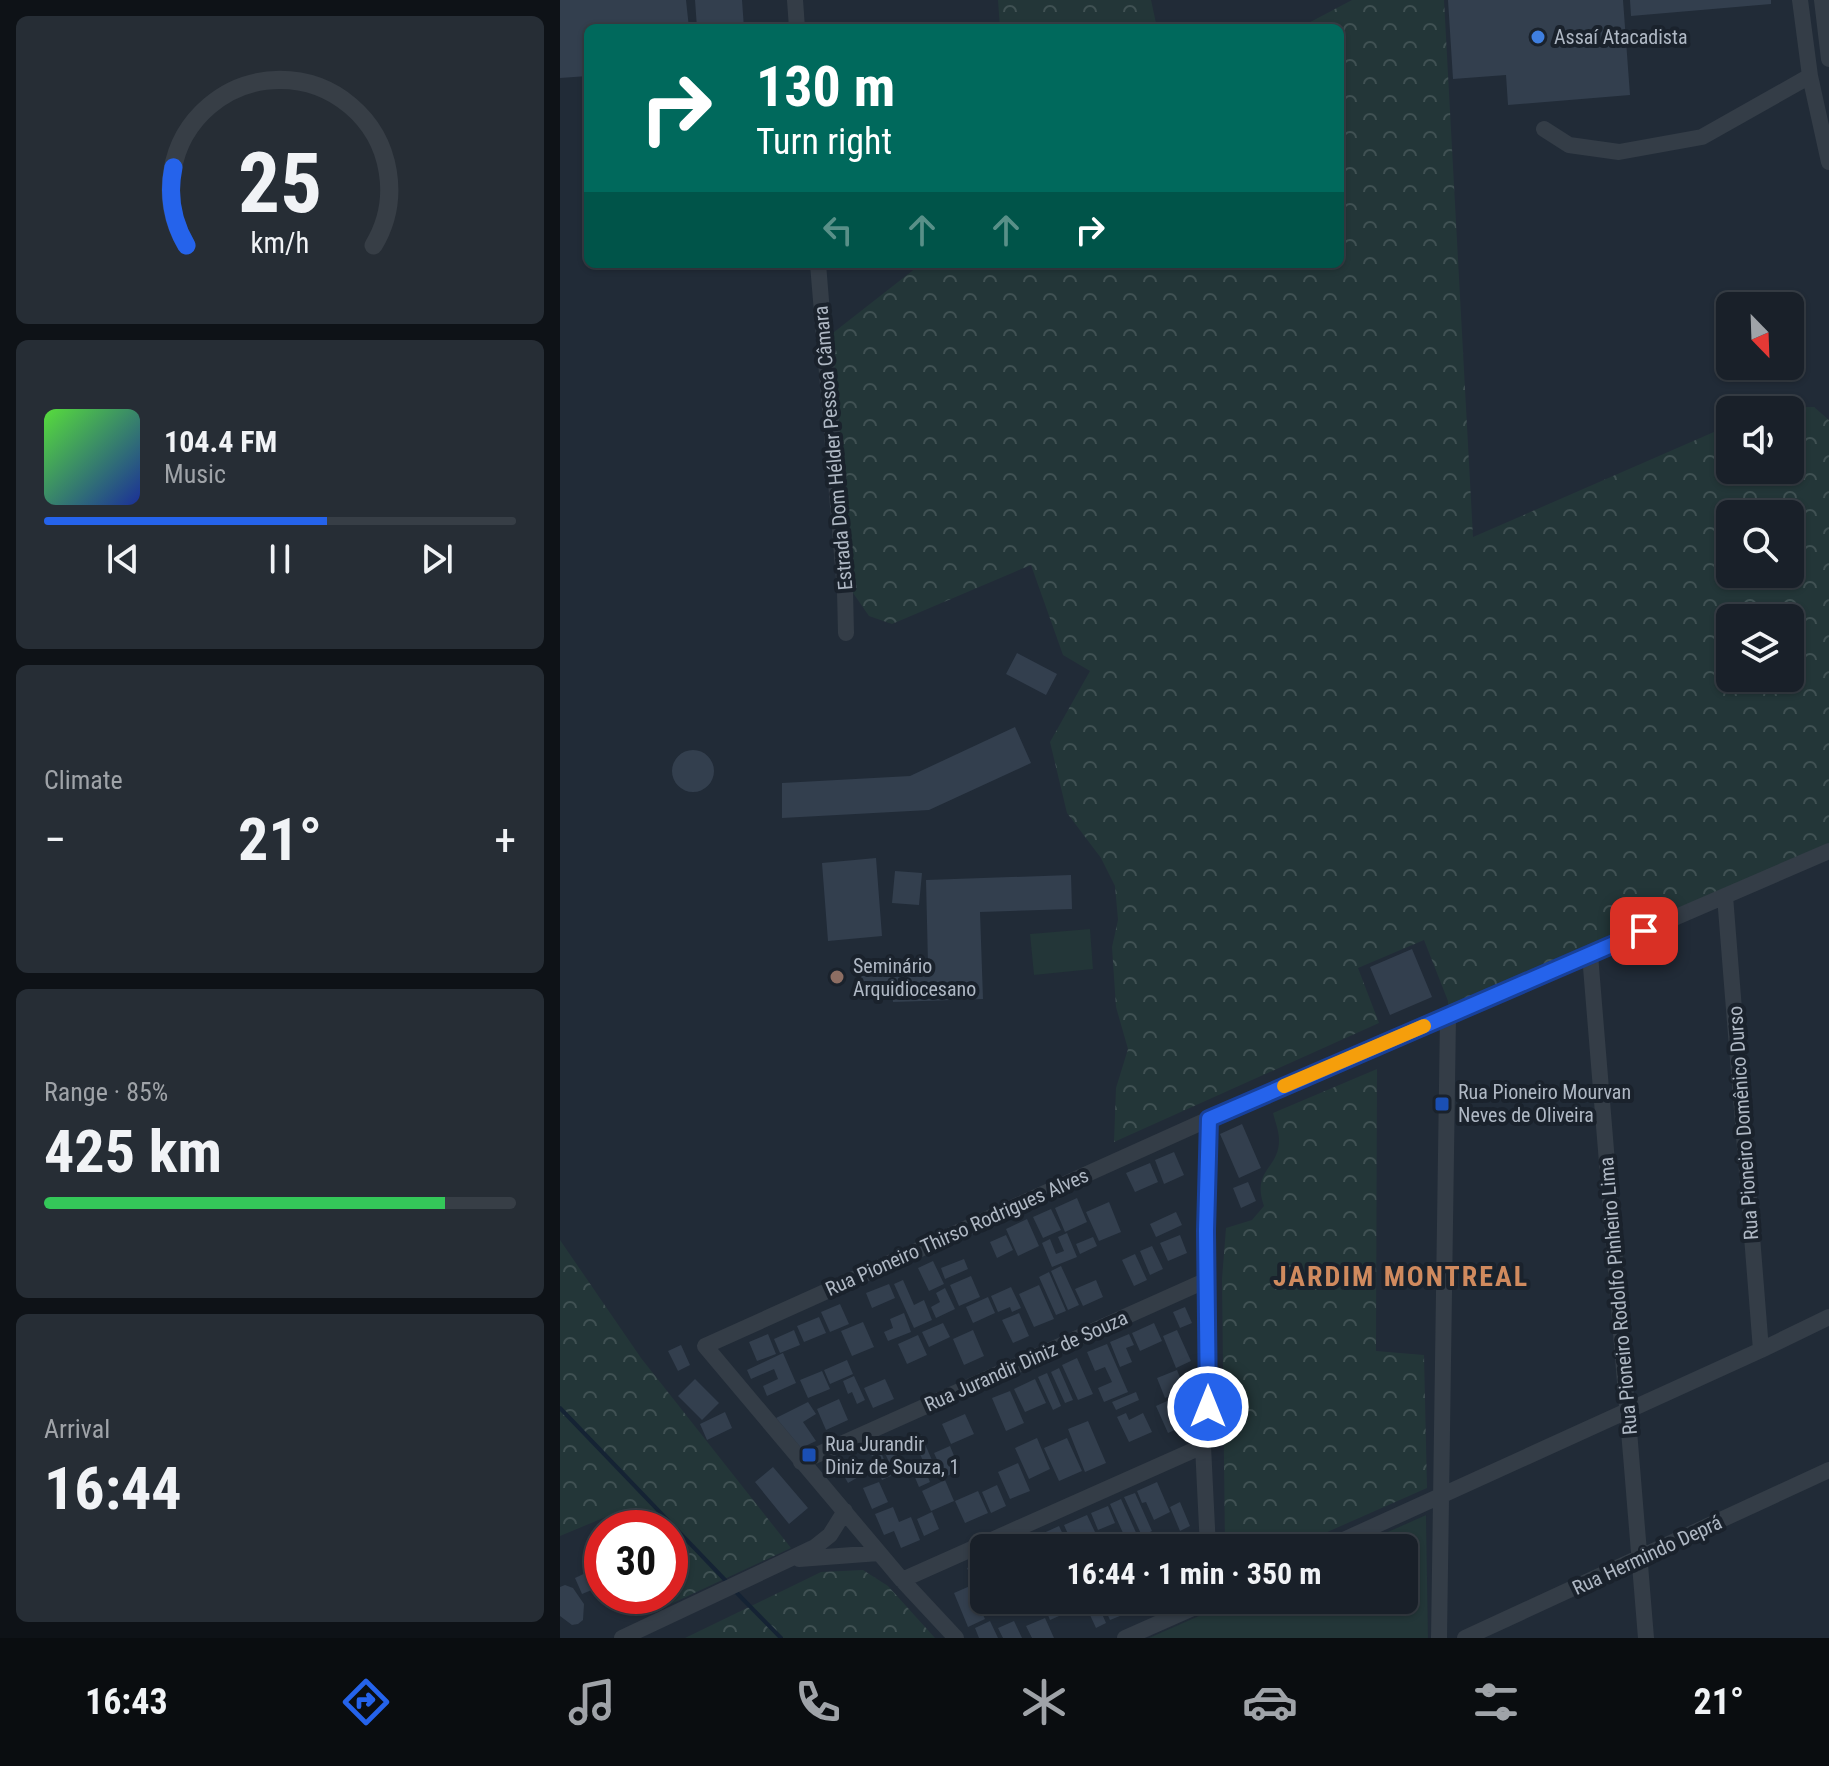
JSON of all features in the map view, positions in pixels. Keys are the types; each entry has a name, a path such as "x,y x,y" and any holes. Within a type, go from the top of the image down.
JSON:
{"street":[{"path":"795,0 797,24"},
{"path":"1800,0 1810,76 1829,162"},
{"path":"1822,0 1829,59"},
{"path":"1544,129 1569,145 1619,152 1702,137 1810,76"},
{"name":"Estrada Dom Hélder Pessoa Câmara","path":"818,268 846,633"},
{"name":"Rua Pioneiro Thirso Rodrigues Alves","path":"801,1462 705,1346 1209,1119 1829,851"},
{"name":"Rua Pioneiro Domênico Durso","path":"1725,896 1761,1350"},
{"name":"Rua Pioneiro Rodolfo Pinheiro Lima","path":"1590,955 1646,1638"},
{"path":"1439,1638 1448,1016"},
{"path":"1207,1534 1203,1446 1208,1407 1209,1119"},
{"name":"Rua Jurandir Diniz de Souza","path":"801,1462 1207,1280"},
{"path":"1357,1534 1829,1317"},
{"path":"902,1580 1203,1446"},
{"path":"801,1462 956,1638"},
{"name":"Rua Hermindo Deprá","path":"1465,1638 1829,1470"},
{"path":"622,1638 815,1547 830,1535 845,1511"},
{"path":"793,1559 879,1553"},
{"path":"1125,1638 1179,1614"}],"green space":[{"path":"998,0 1151,0 1156,24 1000,24"},
{"path":"1352,0 1444,0 1473,537 1716,431 1716,484 1804,484 1804,407 1814,407 1829,420 1829,853 1448,1016 1448,1001 1424,940 1358,968 1379,1023 1114,1142 1116,1088 1128,1049 1116,1007 1112,947 1118,920 1115,886 1101,858 1067,813 1050,742 1090,671 1063,655 1031,565 892,624 869,616 851,590 829,336 916,268 1344,268 1344,24 1307,24"},
{"path":"1090,929 1093,969 1034,975 1030,934"},
{"path":"1377,1069 1376,1351 1424,1355 1427,1488 1323,1534 1225,1534 1222,1279 1226,1228 1252,1220 1264,1206 1261,1184 1278,1149 1279,1136 1273,1113"},
{"path":"560,1240 641,1358 791,1548 688,1596 688,1510 584,1510 584,1526 560,1536"},
{"path":"1426,1515 1428,1638 1149,1638 1203,1614 1418,1614 1418,1534 1383,1534"},
{"path":"863,1570 888,1586 935,1638 685,1638 821,1572"}],"building":[{"path":"560,0 686,0 689,24 584,24 584,76 560,78"},
{"path":"695,0 742,0 744,24 697,24"},
{"name":"Assaí Atacadista","path":"1448,0 1623,0 1630,95 1508,105 1506,75 1453,79"},
{"path":"1630,0 1771,0 1771,4 1631,16"},
{"path":"1017,653 1057,674 1046,695 1006,674"},
{"path":"1015,727 1031,763 929,810 782,818 782,783 910,776"},
{"path":"693,750 708,756 714,771 708,786 693,792 678,786 672,771 678,756"},
{"path":"876,858 882,936 828,941 822,863"},
{"path":"895,871 922,873 919,905 892,903"},
{"path":"1071,875 1072,909 980,912 983,999 893,1002 892,989 862,991 861,976 891,975 891,965 928,964 926,880"},
{"path":"1412,949 1432,997 1390,1015 1370,967"},
{"path":"1242,1124 1261,1168 1239,1178 1220,1134"},
{"path":"1174,1152 1184,1175 1164,1184 1155,1160"},
{"path":"1150,1163 1158,1182 1135,1192 1126,1173"},
{"path":"1248,1182 1256,1201 1241,1208 1233,1188"},
{"path":"1077,1198 1087,1222 1065,1232 1055,1208"},
{"path":"1109,1202 1121,1232 1099,1241 1086,1212"},
{"path":"1051,1209 1061,1230 1043,1238 1033,1217"},
{"path":"1176,1212 1182,1225 1156,1237 1150,1224"},
{"path":"1027,1219 1039,1246 1018,1256 1006,1229"},
{"path":"1067,1233 1077,1257 1052,1267 1042,1243 1050,1239 1056,1254 1064,1251 1058,1237"},
{"path":"1006,1235 1013,1250 997,1258 990,1242"},
{"path":"1180,1235 1187,1253 1168,1261 1160,1243"},
{"path":"1093,1237 1097,1246 1080,1254 1076,1244"},
{"path":"1152,1246 1163,1269 1150,1275 1140,1251"},
{"path":"1135,1254 1147,1280 1134,1286 1122,1260"},
{"path":"964,1259 968,1269 945,1279 941,1268"},
{"path":"933,1261 944,1284 929,1291 918,1268"},
{"path":"1061,1266 1079,1305 1068,1310 1051,1271"},
{"path":"1049,1272 1066,1311 1056,1315 1039,1277"},
{"path":"971,1276 980,1297 959,1306 950,1285"},
{"path":"903,1280 914,1305 924,1300 932,1320 914,1328 894,1284"},
{"path":"1096,1280 1103,1297 1083,1306 1075,1289"},
{"path":"889,1284 895,1298 872,1308 866,1293"},
{"path":"1039,1285 1054,1319 1034,1327 1019,1294"},
{"path":"1011,1287 1021,1308 1012,1312 1010,1307 998,1312 991,1296"},
{"path":"945,1288 955,1309 936,1318 931,1307 940,1302 936,1293"},
{"path":"988,1297 995,1313 973,1323 966,1307"},
{"path":"840,1304 849,1324 830,1332 821,1312"},
{"path":"1185,1307 1192,1323 1180,1328 1173,1312"},
{"path":"904,1313 911,1332 888,1341 884,1332 893,1328 890,1319"},
{"path":"1019,1313 1029,1336 1013,1343 1002,1320"},
{"path":"819,1317 826,1333 804,1342 797,1326"},
{"path":"863,1322 874,1347 852,1356 841,1331"},
{"path":"943,1323 950,1337 929,1347 922,1332"},
{"path":"1154,1323 1162,1341 1140,1351 1132,1333"},
{"path":"794,1330 800,1345 780,1353 774,1339"},
{"path":"973,1330 984,1356 964,1365 953,1339"},
{"path":"1177,1330 1191,1361 1176,1368 1163,1336"},
{"path":"768,1334 776,1354 757,1361 749,1342"},
{"path":"1129,1334 1134,1345 1126,1348 1132,1362 1120,1367 1110,1342"},
{"path":"918,1335 927,1355 907,1364 898,1344"},
{"path":"1107,1344 1128,1392 1104,1402 1098,1388 1112,1382 1105,1367 1095,1371 1087,1352"},
{"path":"681,1345 690,1365 678,1371 668,1351"},
{"path":"783,1353 796,1383 767,1396 763,1386 778,1379 774,1369 751,1379 747,1370"},
{"path":"1077,1358 1093,1394 1078,1400 1062,1365"},
{"path":"847,1360 853,1374 830,1384 824,1370"},
{"path":"1059,1368 1073,1400 1065,1403 1051,1372"},
{"path":"1177,1370 1185,1390 1165,1398 1157,1378"},
{"path":"822,1371 830,1389 808,1398 800,1380"},
{"path":"1047,1373 1061,1406 1053,1410 1038,1377"},
{"path":"854,1376 865,1400 857,1404 852,1392 848,1394 843,1381"},
{"path":"695,1379 719,1403 702,1420 678,1396"},
{"path":"885,1379 894,1399 873,1408 864,1388"},
{"path":"1035,1379 1046,1403 1025,1412 1014,1389"},
{"path":"1010,1391 1024,1423 1006,1431 992,1398"},
{"path":"1136,1392 1139,1400 1116,1410 1112,1402"},
{"path":"1176,1397 1188,1424 1168,1433 1156,1406"},
{"path":"839,1399 848,1420 826,1430 817,1409"},
{"path":"808,1402 816,1414 803,1422 816,1441 801,1448 776,1418"},
{"path":"725,1412 732,1428 707,1440 700,1424"},
{"path":"1126,1413 1129,1420 1143,1413 1152,1432 1129,1442 1117,1417"},
{"path":"965,1414 974,1434 951,1444 942,1424"},
{"path":"1088,1421 1106,1463 1085,1472 1068,1429"},
{"path":"921,1435 935,1467 927,1470 913,1438"},
{"path":"1037,1438 1050,1469 1029,1479 1015,1448"},
{"path":"1067,1438 1082,1471 1059,1481 1044,1448"},
{"path":"892,1445 904,1471 895,1475 883,1449"},
{"path":"950,1446 960,1470 945,1477 934,1453"},
{"path":"880,1450 891,1476 882,1480 871,1454"},
{"path":"850,1460 860,1476 848,1483 839,1467"},
{"path":"922,1463 930,1482 919,1487 911,1468"},
{"path":"1018,1463 1030,1491 1010,1499 998,1472"},
{"path":"773,1467 808,1508 789,1524 755,1482"},
{"path":"945,1480 954,1501 931,1511 922,1491"},
{"path":"879,1482 888,1502 872,1509 863,1488"},
{"path":"1157,1482 1170,1512 1154,1520 1137,1491"},
{"path":"997,1485 1006,1506 991,1513 982,1492"},
{"path":"978,1491 988,1513 965,1523 955,1501"},
{"path":"1135,1493 1152,1531 1141,1534 1124,1497"},
{"path":"1121,1499 1137,1534 1123,1534 1110,1504"},
{"path":"1180,1502 1190,1526 1180,1531 1170,1507"},
{"path":"1108,1506 1115,1523 1098,1530 1091,1513"},
{"path":"893,1507 899,1522 911,1517 920,1540 901,1548 894,1531 884,1535 875,1514"},
{"path":"932,1512 939,1529 924,1536 917,1519"},
{"path":"1087,1515 1095,1532 1068,1534 1064,1525"},
{"path":"1059,1526 1063,1534 1041,1534"},
{"path":"584,1574 584,1593 582,1594 575,1578"},
{"path":"970,1586 970,1614 983,1614 985,1619 968,1627 954,1593"},
{"path":"560,1587 573,1588 584,1604 583,1620 578,1624 572,1625 560,1616"},
{"path":"1048,1614 1064,1614 1050,1620"},
{"path":"1090,1614 1102,1614 1106,1623 1096,1628"},
{"path":"1107,1614 1125,1614 1110,1620"},
{"path":"1045,1618 1054,1638 1032,1638 1026,1626"},
{"path":"990,1621 998,1638 979,1638 975,1628"},
{"path":"1014,1621 1022,1638 1003,1638 998,1628"}],"waterway":[{"path":"560,1408 727,1582"},
{"path":"733,1589 781,1638"}],"slow traffic":[{"path":"1284,1086 1424,1026"}],"place":[{"name":"Assaí Atacadista","path":"1538,37"},
{"name":"Seminário Arquidiocesano","path":"837,977"},
{"name":"Rua Pioneiro Mourvan Neves de Oliveira","path":"1442,1104"},
{"name":"Rua Jurandir Diniz de Souza, 1","path":"809,1455"}],"district":[{"name":"JARDIM MONTREAL","path":"1401,1276"}],"route":[{"path":"1208,1407 1206,1231 1209,1119 1644,931"}]}
